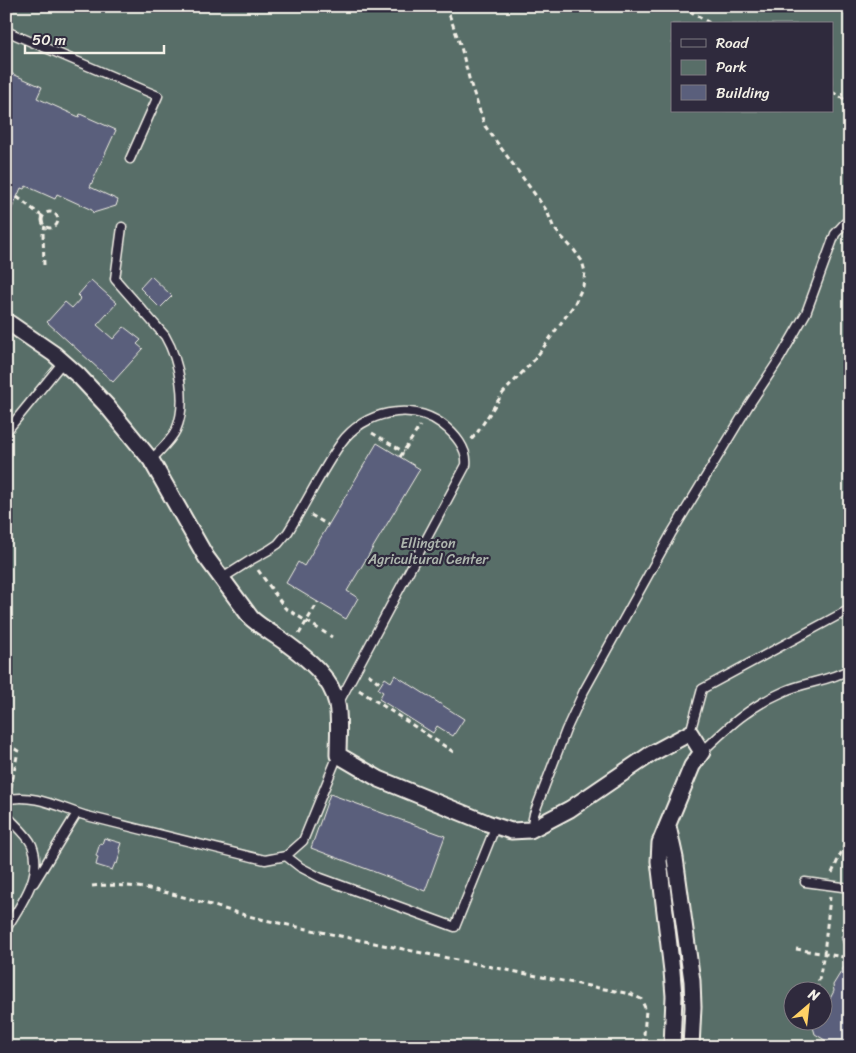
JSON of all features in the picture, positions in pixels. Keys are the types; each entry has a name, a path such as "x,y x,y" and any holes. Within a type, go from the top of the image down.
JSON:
{"street":[{"path":"6,321 54,354 108,406 151,460 206,557 221,579 259,626 308,660 324,676 337,706 338,755 379,779 511,831 530,830 570,809 651,754 690,733 702,752 689,772 660,843 660,861 674,996 672,1047"},
{"path":"668,826 675,858 686,951 692,981 691,1047"},
{"path":"670,954 686,951"}],"lane":[{"path":"6,31 158,96 130,159"},
{"path":"530,830 534,814 566,730 584,692 671,534 806,313 836,234 850,221"},
{"path":"122,227 115,279 165,336 177,363 179,376 181,410 176,432 151,460"},
{"path":"6,432 63,362"},
{"path":"221,579 278,544 302,510 342,442 360,425 395,411 408,411 427,416 440,422 448,429 462,446 466,457 466,465 337,706"},
{"path":"690,733 702,689 850,609"},
{"path":"702,752 757,704 786,690 833,677 850,669"},
{"path":"8,800 28,799 45,802 77,813 265,860 286,856 303,841 338,755"},
{"path":"6,928 77,813"},
{"path":"6,815 32,845 34,867 30,889"},
{"path":"286,856 300,867 321,878 455,927 496,825"},
{"path":"806,882 850,888"}],"path":[{"path":"446,6 461,47 470,82 485,126 547,211 558,233 579,256 585,272 583,286 574,305 535,359 503,392 478,433 462,446"},
{"path":"682,6 708,22"},
{"path":"834,93 850,103"},
{"path":"18,197 43,217"},
{"path":"46,212 56,214 58,219 55,226 51,228 45,226 42,221 46,212"},
{"path":"44,265 43,233 45,226"},
{"path":"400,457 427,416"},
{"path":"360,425 404,452"},
{"path":"302,510 328,525"},
{"path":"251,560 285,608 332,637"},
{"path":"291,647 318,602"},
{"path":"349,684 455,753"},
{"path":"6,748 14,749 18,752 8,800"},
{"path":"819,980 824,954 832,873 850,834"},
{"path":"92,886 112,884 150,888 252,917 474,964 631,994 641,999 646,1010 643,1047"},
{"path":"796,949 850,958"}],"green space":[{"name":"Ellington Agricultural Center","path":"6,6 850,6 850,1047 6,1047"}],"building":[{"path":"6,71 42,87 37,98 79,117 80,114 116,130 90,187 118,200 116,206 93,213 92,210 57,194 55,199 26,186 24,189 21,188 6,222"},
{"path":"151,276 172,296 160,308 140,288"},
{"path":"91,280 117,303 97,325 113,339 124,327 141,340 137,344 143,349 113,382 47,322 65,302 72,308 81,298 78,295"},
{"path":"377,443 420,469 347,591 358,598 346,619 286,583 298,562 304,566"},
{"path":"395,675 464,719 453,736 437,726 433,733 379,699 383,692 378,689 385,678 391,682"},
{"path":"330,794 445,836 425,891 311,848"},
{"path":"104,838 121,843 117,864 115,863 112,870 96,865 98,857 96,856 100,843 102,844"},
{"path":"850,922 850,957 847,955 841,937"},
{"path":"850,965 850,1047 836,1047 815,1034 814,1030 834,1030 834,983 844,967"}]}
